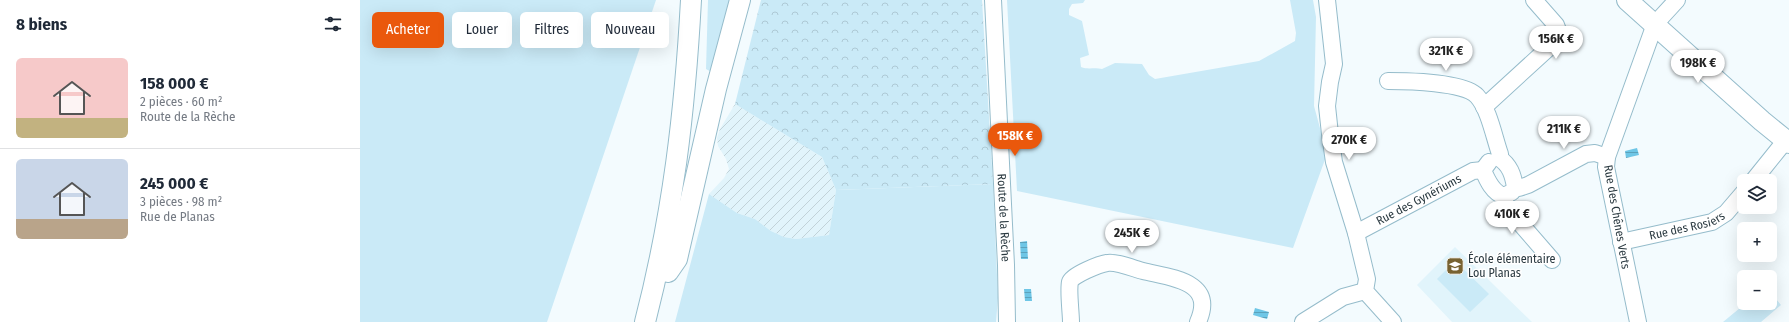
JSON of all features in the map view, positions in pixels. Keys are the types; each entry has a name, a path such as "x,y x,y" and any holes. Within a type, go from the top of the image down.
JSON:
{"main road":[{"path":"645,322 665,238 678,156 684,103 691,0"},
{"path":"656,322 678,224 693,110 699,43 700,0"},
{"path":"668,272 677,259 716,89 740,0"},
{"path":"1627,0 1762,121 1788,142"}],"street":[{"name":"Route de la Rèche","path":"993,0 1006,257 1006,320"},
{"path":"1327,0 1334,64 1327,106 1330,134 1334,162 1356,233 1367,279 1365,291"},
{"path":"1484,107 1555,42 1559,33 1556,26 1534,0"},
{"path":"1655,24 1677,0"},
{"name":"Rue des Chênes Verts","path":"1638,322 1606,167 1607,157 1655,24"},
{"path":"1388,81 1419,81 1468,90 1477,96 1484,107 1500,154 1499,158 1508,163 1514,178 1506,207 1552,260"},
{"path":"1759,174 1788,142"},
{"path":"1482,170 1489,184 1499,195 1528,185 1586,154 1595,153 1607,157"},
{"name":"Rue des Gynériums","path":"1356,233 1473,171 1482,170 1489,162 1499,158"},
{"name":"Rue des Rosiers","path":"1621,242 1712,222 1726,213 1737,200"},
{"path":"1071,322 1070,282 1074,276 1108,262 1174,278 1194,286 1201,295 1204,305 1198,322"},
{"path":"1303,322 1343,297 1365,291"},
{"path":"1365,291 1393,322"}],"shaded area":[{"path":"735,104 822,157 836,190 829,235 796,239 784,237 771,231 755,219 737,213 709,194 724,178 729,169 726,159 718,146 717,138 720,129"},
{"name":"École élémentaire Lou Planas","path":"1455,247 1532,322 1452,322 1417,285"}],"green space":[{"path":"360,0 656,0 652,12 591,12 591,48 640,48 547,322 360,322"},
{"path":"708,0 732,0 713,73 706,69"},
{"path":"761,0 982,0 993,184 836,190 822,157 735,104"},
{"path":"1007,0 1085,0 1083,3 1072,4 1069,9 1069,15 1082,21 1089,55 1080,58 1081,67 1102,69 1115,63 1142,64 1149,75 1155,79 1259,61 1295,41 1296,33 1290,0 1313,0 1316,17 1314,106 1327,154 1293,248 1017,191"},
{"path":"993,184 998,298 996,322 675,322 709,194 737,213 755,219 771,231 784,237 796,239 829,235 836,190"},
{"path":"1455,261 1489,294 1470,312 1437,279"},
{"path":"1777,300 1781,305 1777,308"},
{"path":"1738,310 1775,310 1761,322 1723,322"}],"water":[{"path":"1637,148 1639,155 1626,158 1625,151"},
{"path":"1027,241 1028,259 1021,259 1020,242"},
{"path":"1024,289 1031,289 1032,301 1025,301"},
{"path":"1255,308 1269,312 1267,319 1253,315"}],"place":[{"name":"École élémentaire Lou Planas","path":"1455,266"}]}
